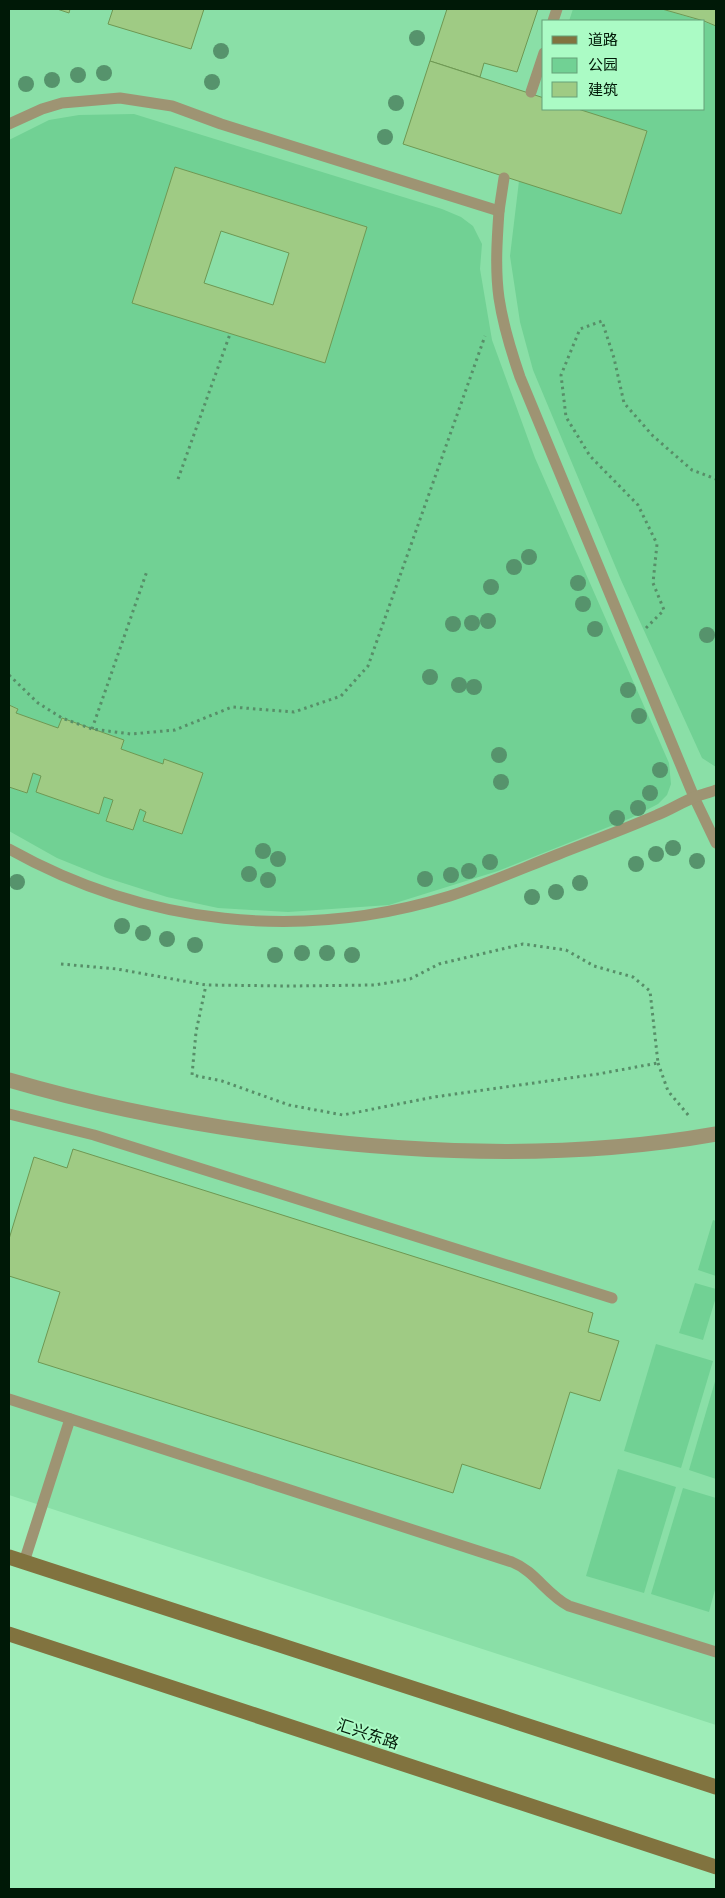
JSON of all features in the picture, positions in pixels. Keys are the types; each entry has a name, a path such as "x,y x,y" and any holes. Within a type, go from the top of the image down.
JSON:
{"main road":[{"path":"9,1557 716,1787"},
{"name":"汇兴东路","path":"9,1634 716,1867"}],"street":[{"path":"9,1080 85,1101 168,1118 245,1131 356,1145 455,1152 520,1152 582,1150 716,1134"}],"lane":[{"path":"532,92 542,60"},
{"path":"9,124 42,109 62,103 120,98 172,106 221,124 499,211"},
{"path":"504,178 499,211 497,260 499,297 510,346 540,427 630,645 694,797 716,843"},
{"path":"9,849 61,876 100,891 180,913 222,919 263,921 326,920 389,912 463,891 657,815 694,797 716,790"},
{"path":"9,1114 94,1135 612,1298"},
{"path":"9,1399 512,1562 526,1569 559,1601 569,1606 716,1652"},
{"path":"24,1562 70,1419"}],"path":[{"path":"630,645 664,610 653,583 657,544 638,505 590,456 566,417 561,375 580,329 602,321 614,358 624,403 653,436 692,470 716,480"},
{"path":"178,479 230,334"},
{"path":"9,675 38,703 62,718 92,729 131,734 175,730 232,706 294,712 341,696 368,666 486,335"},
{"path":"92,729 147,571"},
{"path":"61,964 117,969 206,985 375,984 410,979 439,964 523,944 566,950 594,966 634,977 650,991 658,1063 668,1091 694,1122 692,1138"},
{"path":"206,985 196,1032 192,1075 222,1082 289,1105 343,1115 434,1097 598,1074 658,1063"}],"shaded area":[{"path":"9,9 716,9 716,1725 9,1495"}],"green space":[{"path":"573,9 662,9 698,20 569,20"},
{"path":"705,22 716,26 716,767 702,758 621,580 533,370 520,322 510,256 519,181 621,214 647,131 581,110 705,110"},
{"path":"134,114 442,209 461,217 473,226 482,244 480,269 492,340 535,458 669,763 671,784 667,795 658,804 631,818 498,871 389,905 288,912 218,908 167,897 104,877 57,858 9,831 9,787 26,793 33,773 41,776 36,792 98,814 104,797 113,800 106,821 133,830 140,809 146,812 144,821 181,834 203,773 165,760 163,764 121,749 124,740 62,718 58,728 16,713 18,708 9,705 9,140 49,120 79,115","holes":["175,167 367,227 325,363 133,303"]},
{"path":"713,1220 716,1221 716,1276 698,1270"},
{"path":"695,1283 716,1289 716,1297 703,1340 679,1333"},
{"path":"656,1344 713,1361 681,1468 624,1451"},
{"path":"716,1378 716,1479 689,1470"},
{"path":"618,1469 676,1487 644,1593 586,1576"},
{"path":"683,1488 716,1498 716,1586 709,1612 651,1594"}],"building":[{"path":"57,9 70,9 69,13"},
{"path":"113,9 204,9 191,49 108,24"},
{"path":"447,9 538,9 517,72 484,63 480,77 430,61"},
{"path":"662,9 716,9 716,26 705,20"},
{"path":"430,61 542,97 542,110 581,110 647,131 621,214 403,144"},
{"path":"175,167 367,227 325,363 132,303","holes":["221,231 289,253 273,305 204,283"]},
{"path":"9,705 18,709 16,713 58,728 62,718 124,740 121,749 163,764 164,759 203,773 182,834 143,821 146,812 140,809 133,830 106,821 113,800 104,797 99,814 36,792 41,776 33,773 27,793 9,787"},
{"path":"73,1149 593,1313 588,1332 619,1341 600,1401 570,1392 540,1489 462,1464 453,1493 38,1362 60,1292 9,1276 9,1239 34,1157 67,1168"}]}
